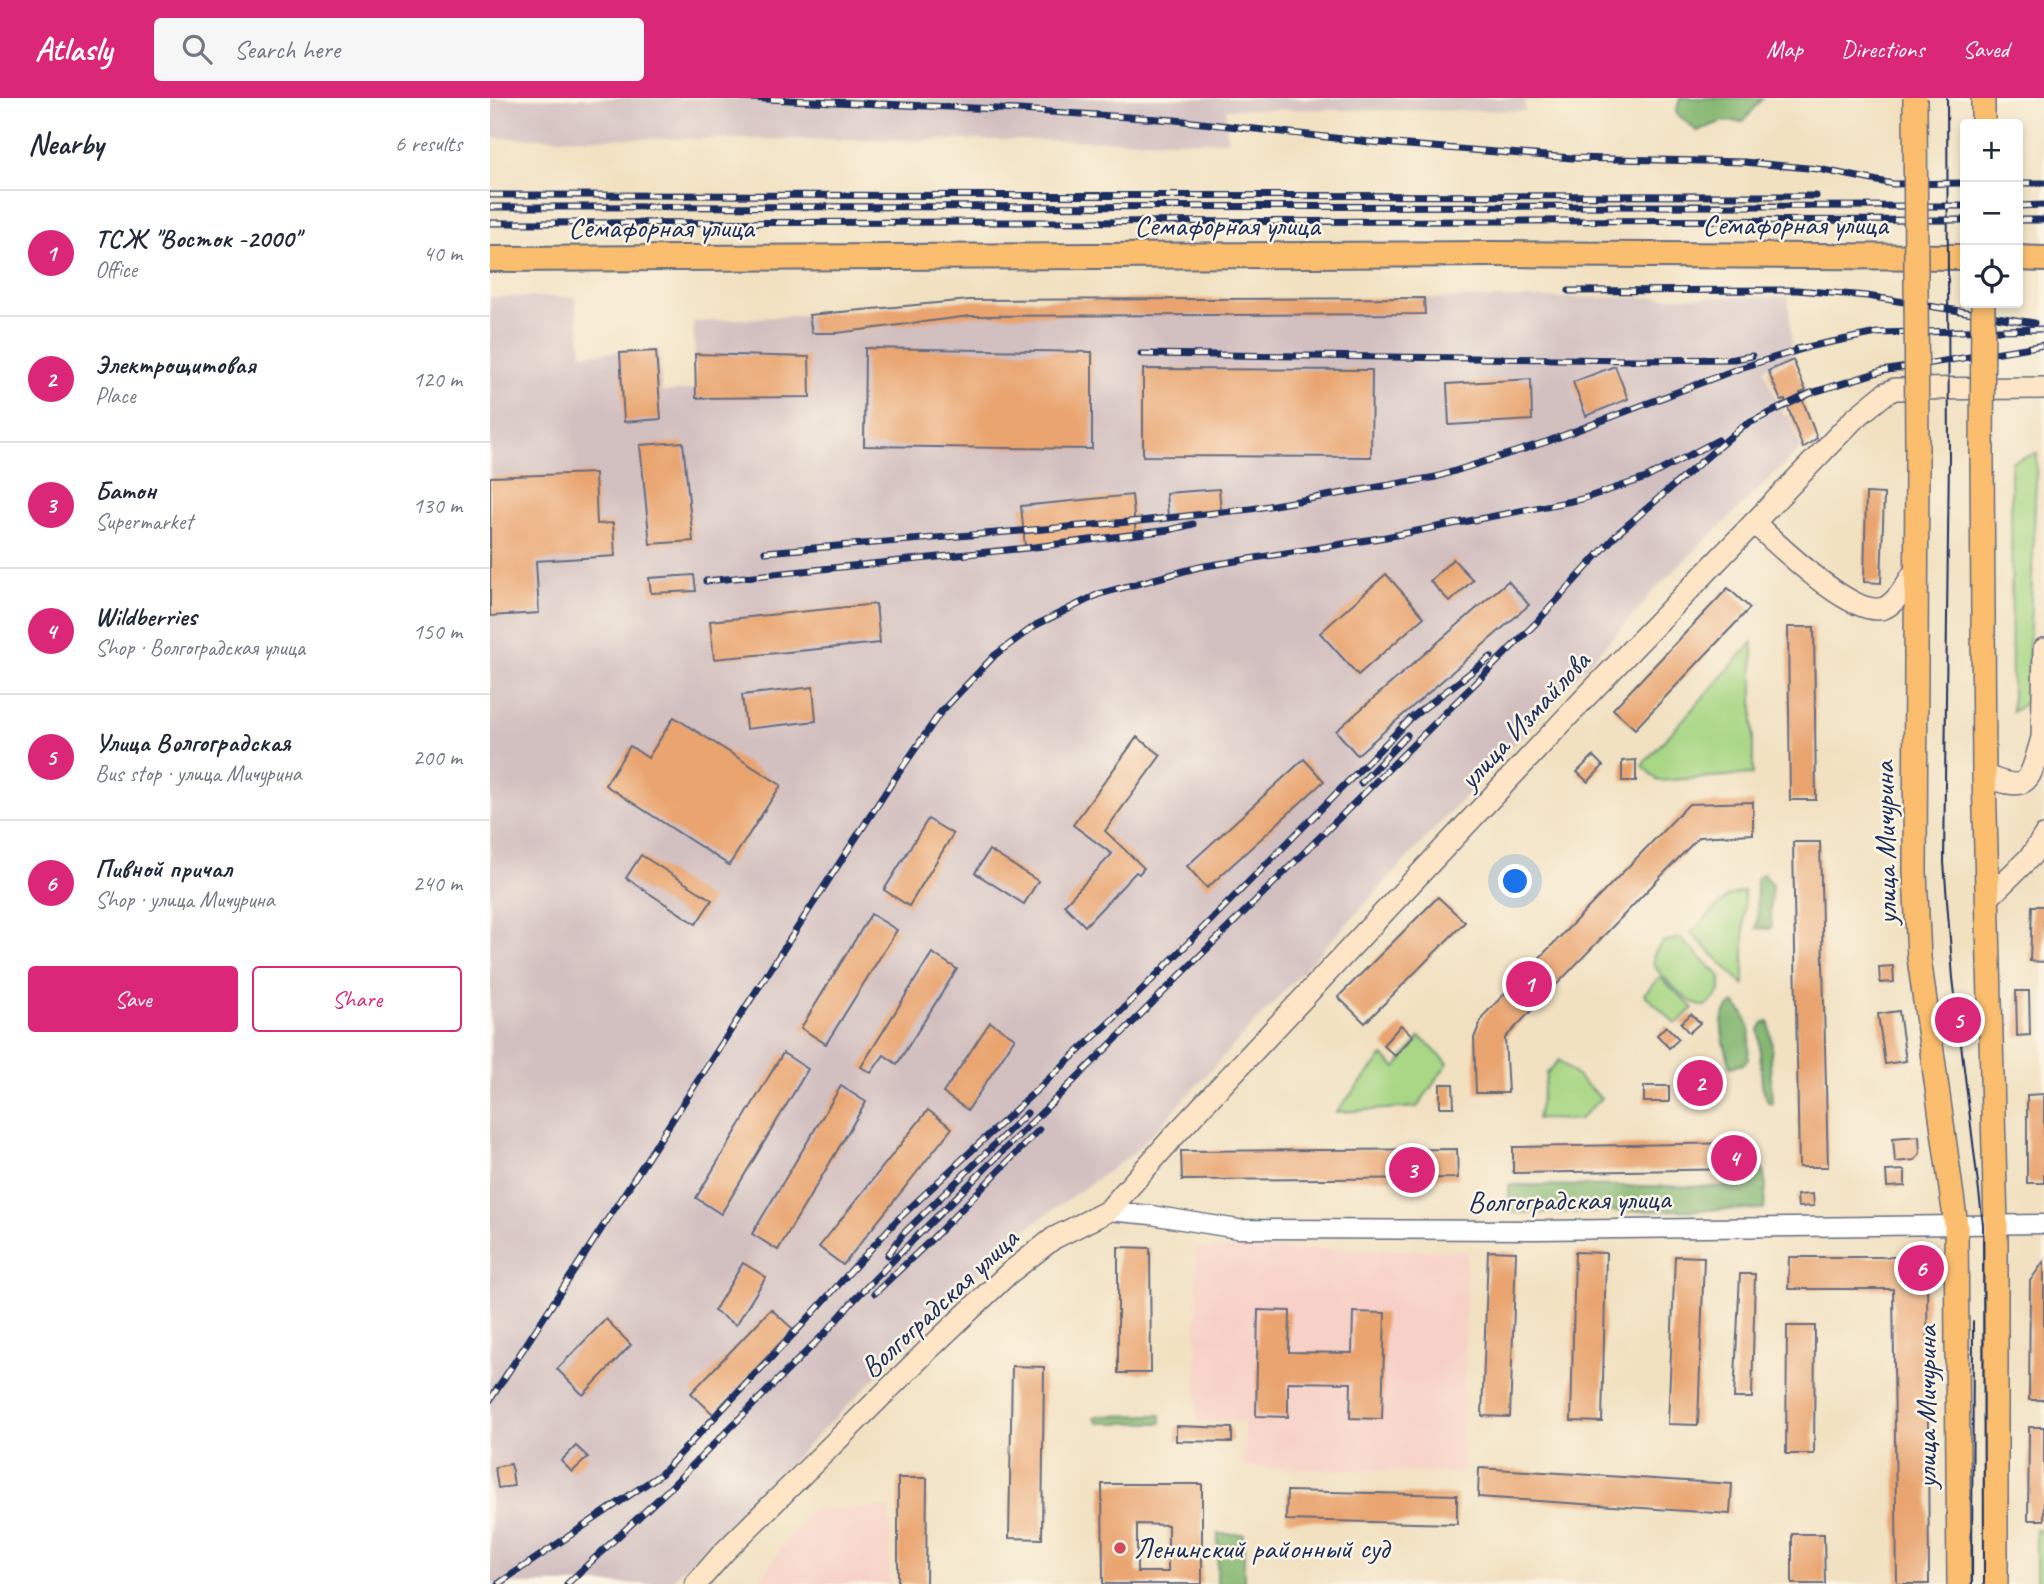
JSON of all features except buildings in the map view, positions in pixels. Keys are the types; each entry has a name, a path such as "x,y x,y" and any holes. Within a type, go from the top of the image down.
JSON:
{"highway":[{"name":"Семафорная улица","path":"490,259 1495,254 1960,257"},
{"path":"2023,258 2044,258"}],"main road":[{"name":"улица Мичурина","path":"1915,98 1915,872 1919,958 1956,1225 1959,1584"},
{"path":"1983,98 1983,119"},
{"path":"1983,308 1984,775 1997,1225 1996,1584"},
{"name":"улица Измайлова","path":"1108,1211 1174,1136 1583,699 1854,419 1895,389 2043,394"},
{"path":"1754,523 1839,596 1864,608 1876,610 1886,607 1894,601 1915,571"},
{"path":"1984,775 2005,783 2021,784 2030,778 2043,748 2044,649"},
{"path":"1989,897 2031,856 2044,836"},
{"name":"Волгоградская улица","path":"696,1584 733,1543 1008,1274 1054,1238 1108,1211"}],"street":[{"name":"Волгоградская улица","path":"1108,1211 1238,1229 1413,1231 2044,1224"}],"shaded area":[{"path":"490,98 1525,98 1525,111 1226,109 1227,141 490,138"},
{"path":"490,297 575,297 582,354 659,349 662,392 696,389 693,322 809,315 969,300 1788,297 1793,357 1764,369 1784,416 1789,415 1801,448 1650,594 1134,1153 1024,1230 668,1584 490,1584"},
{"path":"1196,1248 1467,1251 1462,1473 1244,1467 1245,1422 1197,1422"},
{"path":"890,1507 890,1584 756,1584 809,1510"}],"green space":[{"path":"1680,98 1763,98 1743,122 1724,121 1697,131 1676,113"},
{"path":"2037,453 2027,702 2012,712 2011,462"},
{"path":"1753,642 1753,774 1658,781 1642,765"},
{"path":"1763,874 1772,884 1770,929 1756,928 1757,879"},
{"path":"1744,891 1744,985 1691,933 1728,896"},
{"path":"1680,938 1721,977 1720,991 1706,1005 1698,1005 1683,995 1660,973 1653,961 1663,942"},
{"path":"1660,977 1693,1008 1676,1024 1644,994"},
{"path":"1734,1003 1744,1014 1750,1031 1748,1059 1743,1064 1730,1067 1722,1024 1727,1009"},
{"path":"1769,1022 1772,1103 1768,1102 1762,1085 1759,1030 1763,1023"},
{"path":"1420,1037 1448,1063 1417,1107 1336,1112 1383,1056 1396,1068"},
{"path":"1559,1060 1601,1098 1579,1120 1537,1119 1547,1073"},
{"path":"1758,1166 1763,1170 1766,1185 1764,1209 1509,1213 1509,1185 1742,1187 1744,1177"},
{"path":"1161,1415 1161,1423 1098,1423 1094,1418 1097,1416"},
{"path":"2036,1530 2044,1531 2044,1584 2036,1584"},
{"path":"1218,1534 1244,1534 1244,1584 1217,1584"}],"tram line":[{"path":"1947,98 1949,455 1944,862 1953,978 1983,1225 1984,1584"},
{"path":"1972,1584 1973,1322"}],"railway":[{"path":"745,98 1175,120 1370,142 1572,158 1744,162 1818,169 1893,184 1960,183"},
{"path":"2023,183 2044,183"},
{"path":"490,195 1816,196"},
{"path":"2023,206 2044,205"},
{"path":"490,207 1960,206"},
{"path":"490,223 1960,220"},
{"path":"2023,220 2044,220"},
{"path":"1569,291 1797,290 1867,296 2034,323"},
{"path":"1797,349 1877,333 2044,329"},
{"path":"567,1584 670,1488 826,1332 912,1241 1536,623 1617,534 1743,426 1811,393 1882,371 2044,345"},
{"path":"765,552 1140,521 1251,509 1436,477 1546,442 1740,368 1806,348"},
{"path":"1141,354 1638,360 1734,359 1752,356"},
{"path":"490,1400 891,784 940,713 995,655 1036,625 1099,594 1199,567 1386,537 1582,499 1646,478 1718,440"},
{"path":"706,581 1027,548 1169,530 1193,524"},
{"path":"498,1584 661,1474 896,1221 1113,1019 1411,718 1491,657"},
{"path":"1361,783 1407,735"},
{"path":"888,1255 903,1234 1027,1113"},
{"path":"875,1293 1039,1130"}],"place":[{"name":"ТСЖ \"Восток -2000\"","path":"1529,984"},
{"name":"Улица Волгоградская","path":"1958,1020"},
{"name":"Электрощитовая","path":"1700,1083"},
{"name":"Wildberries","path":"1734,1158"},
{"name":"Батон","path":"1412,1170"},
{"name":"Пивной причал","path":"1921,1268"},
{"name":"Ленинский районный суд","path":"1120,1548"}]}
